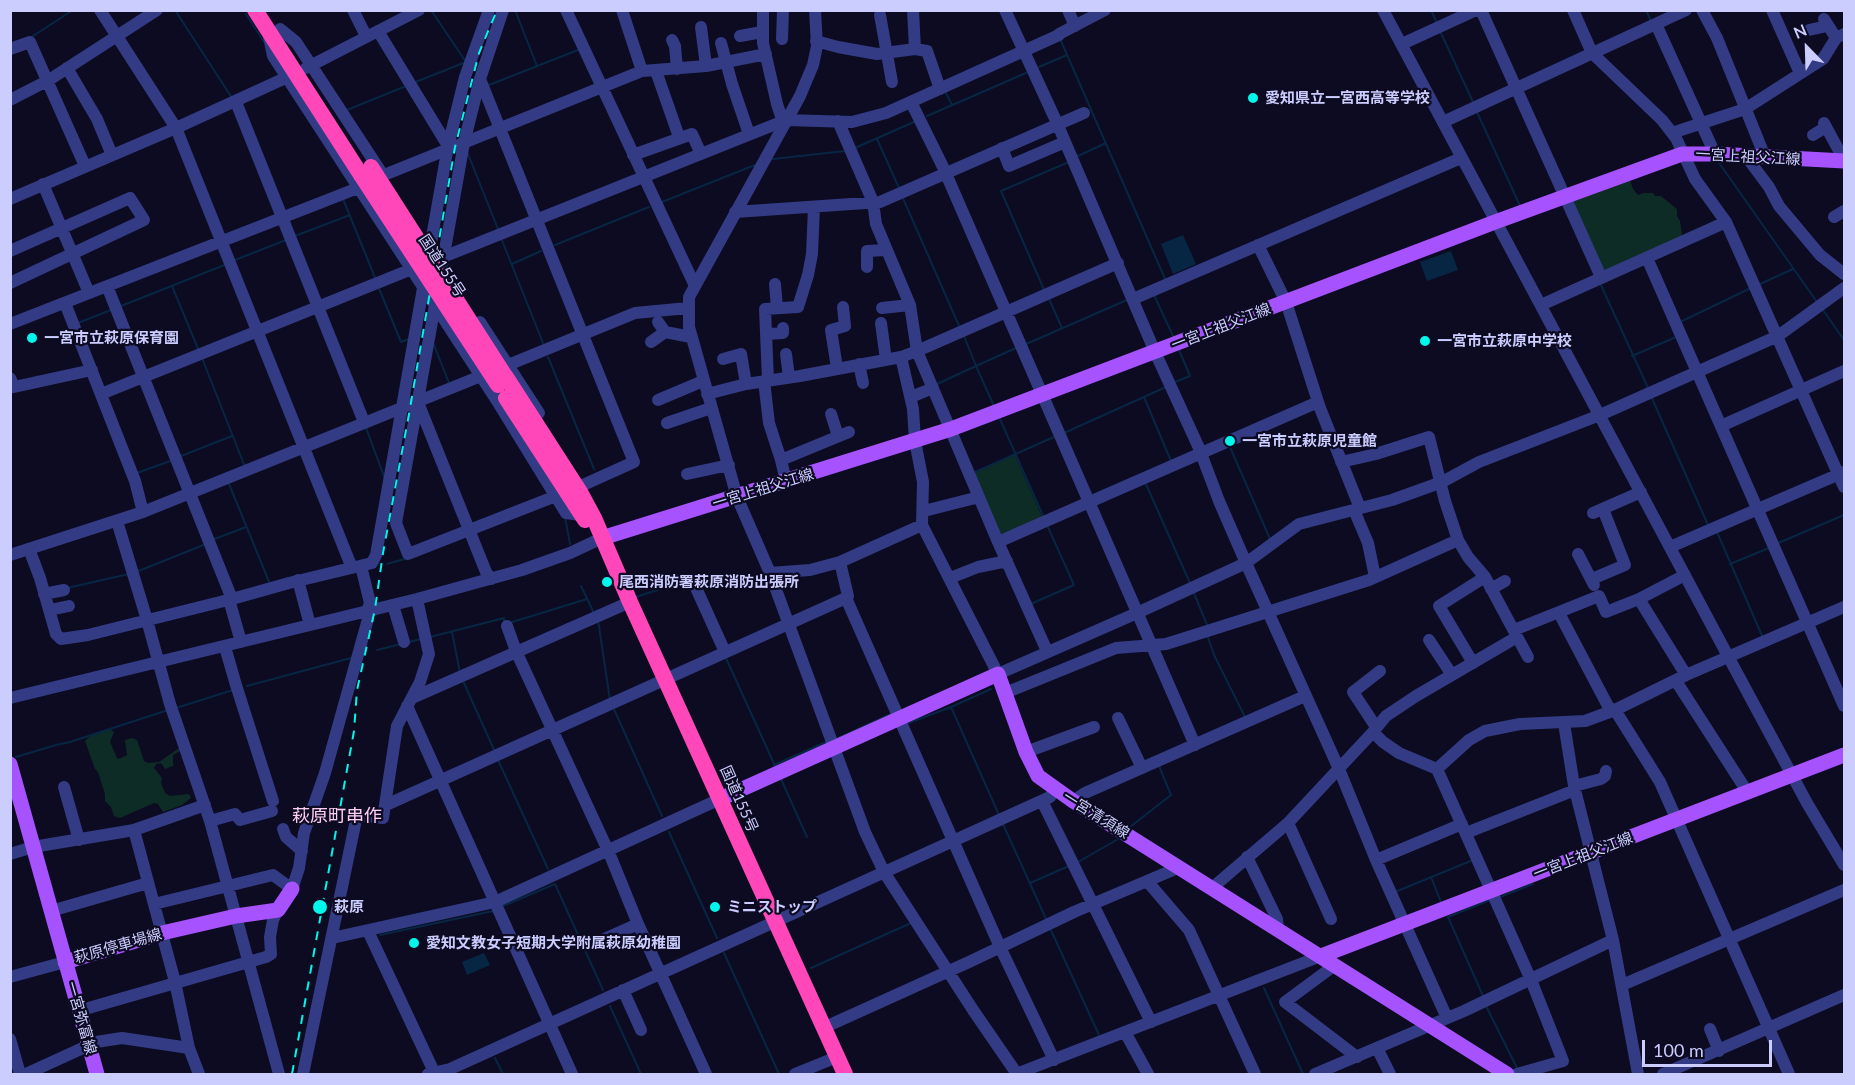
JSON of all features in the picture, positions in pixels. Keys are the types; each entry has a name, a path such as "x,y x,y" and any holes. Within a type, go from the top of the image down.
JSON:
{"highway":[{"name":"国道155号","path":"255,10 274,29 368,176 580,492 845,1074"},
{"name":"国道155号","path":"268,10 274,29"},
{"name":"国道155号","path":"504,376 581,515 602,538"}],"main road":[{"name":"一宮上祖父江線","path":"602,538 951,429 1495,222 1682,154 1845,160"},
{"name":"一宮清須線","path":"998,674 1026,752 1038,776 1073,801 1507,1074"},
{"path":"720,799 998,674"},
{"name":"一宮上祖父江線","path":"1321,956 1845,755"},
{"name":"萩原停車場線","path":"11,771 65,962 162,933 236,916 278,910"},
{"path":"278,910 292,889"},
{"name":"一宮弥富線","path":"65,962 97,1074"}],"street":[{"path":"100,10 176,128 304,448 370,603 367,611 368,619 325,773 304,833 299,868 292,889 273,875 154,904"},
{"path":"10,100 48,80 157,10"},
{"path":"353,10 372,34 448,148"},
{"path":"10,199 236,102 419,10"},
{"path":"28,549 50,610 56,634 61,639 88,635 372,563 376,555 448,148 465,77 489,10"},
{"path":"503,10 480,79 464,142 396,519 408,554 556,496"},
{"path":"566,10 695,286"},
{"path":"622,10 642,71"},
{"path":"763,10 762,32 766,54 777,104 781,116 786,120"},
{"path":"782,39 783,10"},
{"path":"815,10 816,41 813,64 800,96 689,297 688,308 691,337 729,465 736,497 770,573 866,832 884,872 1016,1074 1321,956"},
{"path":"913,10 915,49"},
{"path":"1005,10 1057,123 1246,562 1447,1018"},
{"path":"1068,10 1075,26"},
{"path":"442,260 786,120 852,122 886,112 1024,51 1105,10"},
{"path":"1383,10 1729,658 1845,865"},
{"path":"1402,44 1478,10 1516,88 1601,278"},
{"path":"1573,10 1592,53 1662,120 1672,133 1695,178 1726,222 1801,390 1842,473 1845,487"},
{"path":"1443,122 1686,10"},
{"path":"1772,10 1800,73"},
{"path":"1706,12 1765,157"},
{"path":"880,15 892,82"},
{"path":"1672,133 1745,109 1824,59 1840,36 1826,22 1809,30"},
{"path":"1656,24 1715,154"},
{"path":"701,27 706,66"},
{"path":"740,36 762,32"},
{"path":"672,40 675,46 677,69"},
{"path":"816,41 860,52 886,53 915,49 927,51 940,89"},
{"path":"10,49 30,42 85,166"},
{"path":"721,43 748,134"},
{"path":"10,324 282,217 368,176 464,142 642,71 706,66 766,54"},
{"path":"67,68 97,119 112,155"},
{"path":"300,71 368,176 442,260 504,376 583,335 635,313 688,308"},
{"path":"656,71 679,137"},
{"path":"480,79 634,462 583,485 580,492"},
{"path":"236,102 364,422"},
{"path":"911,102 945,173 1195,745"},
{"path":"735,212 880,202 1084,112"},
{"path":"838,122 873,202 876,224 910,305 917,351 1047,651"},
{"path":"1813,135 1825,125 1845,160"},
{"path":"633,155 692,134 701,154"},
{"path":"1002,148 1010,166 1065,142"},
{"path":"1745,155 1769,187 1779,206 1820,255 1845,274"},
{"path":"1133,299 1461,158"},
{"path":"368,176 397,246 566,513 581,515"},
{"path":"43,184 89,293"},
{"path":"10,251 130,198 144,220 10,283"},
{"path":"786,481 769,423 765,309 798,307 812,254 814,207"},
{"path":"1541,305 1726,222"},
{"path":"1258,245 1286,302 1318,402 1357,509 1368,543 1375,577"},
{"path":"867,267 867,250 886,250"},
{"path":"1647,258 1845,706"},
{"path":"101,394 427,263"},
{"path":"707,394 746,384 901,357 1118,263"},
{"path":"775,284 777,308"},
{"path":"107,286 232,599 230,603 241,642"},
{"path":"901,357 910,397 923,482 922,525 998,674 1246,562 1299,525 1442,482 1479,462 1600,414 1778,336 1845,288"},
{"path":"65,303 135,481 143,512"},
{"path":"882,308 910,305"},
{"path":"837,368 831,330 845,326 843,307"},
{"path":"881,323 886,360"},
{"path":"651,342 661,327 691,337"},
{"path":"766,334 783,333 783,328"},
{"path":"723,359 741,354 746,384"},
{"path":"786,354 789,377"},
{"path":"859,364 862,383"},
{"path":"10,378 14,387 92,370"},
{"path":"1721,426 1845,371"},
{"path":"10,555 143,512 481,376"},
{"path":"658,400 703,381"},
{"path":"910,397 933,388"},
{"path":"417,401 486,572 491,579"},
{"path":"998,542 1318,402"},
{"path":"667,423 711,408"},
{"path":"781,460 844,434 831,414"},
{"path":"1341,462 1376,454 1429,437 1445,501 1458,540 1468,557 1485,577 1527,657"},
{"path":"687,474 729,465"},
{"path":"1670,548 1842,473"},
{"path":"1592,579 1625,565 1616,537 1598,511 1641,492"},
{"path":"924,511 979,496"},
{"path":"117,521 159,663 210,821 279,1074"},
{"path":"770,573 810,570 840,562 922,525"},
{"path":"10,698 159,663 491,579 539,565 602,538"},
{"path":"1005,693 1116,648 1166,645 1375,577 1458,540"},
{"path":"1578,554 1606,612 1639,599 1685,575"},
{"path":"950,578 978,567 1007,561"},
{"path":"840,562 848,596 846,598 1000,947 1054,1060"},
{"path":"1473,663 1438,606 1485,577"},
{"path":"692,579 725,652"},
{"path":"298,580 310,625"},
{"path":"1491,589 1505,581"},
{"path":"44,594 64,590"},
{"path":"1212,888 1288,823 1386,716 1473,663 1515,633 1599,596"},
{"path":"386,805 846,598"},
{"path":"303,1074 357,815 383,818 397,726 420,682 429,654 417,599"},
{"path":"1639,599 1681,678 1748,793"},
{"path":"410,702 516,651 630,602"},
{"path":"393,605 404,642"},
{"path":"50,610 69,606"},
{"path":"1437,769 1469,740 1485,731 1520,724 1585,721 1615,710 1681,678 1845,607"},
{"path":"1559,612 1609,708 1615,710 1660,782 1789,1074"},
{"path":"507,626 516,651 706,1074"},
{"path":"1429,640 1452,675"},
{"path":"210,821 235,814 240,820 273,806 225,646"},
{"path":"1380,672 1353,692 1383,742 1399,753 1437,769 1531,980 1563,1061 1516,1074"},
{"path":"1073,801 1084,793 1305,696"},
{"path":"410,702 441,781 572,1074"},
{"path":"1118,718 1142,768"},
{"path":"1564,723 1575,788 1613,940 1638,1074"},
{"path":"1026,752 1094,727"},
{"path":"1376,860 1602,779 1606,771"},
{"path":"64,787 79,840"},
{"path":"368,931 432,1074 450,1069 1042,801 1050,797 1055,789"},
{"path":"332,939 495,902 720,799"},
{"path":"1042,801 1151,1022"},
{"path":"10,854 33,847 134,830 205,805"},
{"path":"1288,823 1330,919"},
{"path":"134,830 175,982 189,1048 199,1074"},
{"path":"283,830 286,837 302,851"},
{"path":"1247,857 1277,919 1278,929"},
{"path":"823,1028 1092,904 1180,867"},
{"path":"1147,881 1189,930 1255,1074"},
{"path":"51,910 148,883"},
{"path":"1622,986 1845,890"},
{"path":"78,1011 271,954 270,937 273,920 278,910"},
{"path":"602,940 638,924"},
{"path":"1315,1074 1447,1018 1613,940"},
{"path":"10,977 65,962"},
{"path":"1335,965 1285,1002 1357,1057"},
{"path":"623,990 641,1030"},
{"path":"1663,1074 1844,997"},
{"path":"1710,1029 1719,1051"},
{"path":"1125,1032 1148,1074"},
{"path":"26,1074 96,1042 122,1038 189,1048"},
{"path":"10,1039 20,1074"},
{"path":"1377,1048 1390,1074"},
{"path":"795,1074 837,1056"}],"green space":[{"path":"1630,180 1638,195 1653,193 1655,196 1661,196 1677,209 1682,235 1679,240 1609,271 1601,270 1567,199"},
{"path":"1015,455 1043,519 1000,534 974,473"},
{"path":"110,729 114,732 110,742 119,759 127,755 125,740 132,738 137,740 144,761 148,763 159,762 179,748 182,750 173,755 173,766 165,769 161,763 156,764 154,768 162,778 161,783 165,793 170,796 189,794 191,798 182,805 163,812 158,804 154,803 120,818 114,816 111,807 105,801 98,772 85,741 91,735"}],"water":[{"path":"1183,235 1196,264 1173,274 1161,244"},
{"path":"1451,251 1458,270 1427,281 1420,262"},
{"path":"484,953 490,965 467,975 462,962"}],"waterway":[{"path":"30,38 73,10"},
{"path":"175,10 232,98"},
{"path":"413,83 466,62 431,10"},
{"path":"515,10 537,66"},
{"path":"1431,10 1437,23"},
{"path":"1646,10 1651,21"},
{"path":"246,14 264,42"},
{"path":"1440,31 1473,102"},
{"path":"1061,41 1166,281"},
{"path":"489,85 578,50"},
{"path":"1039,67 1067,55"},
{"path":"927,116 1026,73"},
{"path":"347,110 406,86"},
{"path":"945,91 952,105"},
{"path":"1477,112 1521,208"},
{"path":"855,148 916,121"},
{"path":"877,139 899,188"},
{"path":"1076,157 1106,143"},
{"path":"773,159 845,151"},
{"path":"468,154 498,229"},
{"path":"1717,160 1817,302"},
{"path":"1045,292 1001,191 1069,162"},
{"path":"662,202 755,165"},
{"path":"902,196 960,328"},
{"path":"343,199 376,280"},
{"path":"555,245 649,207"},
{"path":"295,236 350,215"},
{"path":"501,238 543,343"},
{"path":"235,260 286,240"},
{"path":"512,264 541,251"},
{"path":"121,306 227,264"},
{"path":"1760,284 1793,269"},
{"path":"1600,283 1649,390"},
{"path":"172,286 199,351"},
{"path":"378,286 401,342 409,339"},
{"path":"1680,322 1751,288"},
{"path":"1154,295 1174,338"},
{"path":"1049,299 1062,328"},
{"path":"1024,345 1129,299"},
{"path":"78,323 111,310"},
{"path":"1823,310 1844,340"},
{"path":"937,384 976,366 964,336"},
{"path":"1632,356 1676,337"},
{"path":"434,345 449,383"},
{"path":"994,406 976,366 1016,348"},
{"path":"1175,382 1190,376 1179,350"},
{"path":"548,357 594,469"},
{"path":"202,358 245,467"},
{"path":"1064,433 1166,387"},
{"path":"1651,396 1708,525"},
{"path":"1144,397 1171,461"},
{"path":"999,417 1044,518"},
{"path":"366,428 384,476"},
{"path":"181,456 232,436"},
{"path":"973,473 1056,436"},
{"path":"1230,447 1271,538"},
{"path":"137,473 173,460"},
{"path":"1145,482 1190,583"},
{"path":"229,484 270,584"},
{"path":"1776,544 1844,515"},
{"path":"565,517 570,544"},
{"path":"1033,603 1074,585 1047,525"},
{"path":"212,540 246,527"},
{"path":"1715,533 1717,532 1763,638"},
{"path":"136,572 206,544"},
{"path":"1730,564 1769,548"},
{"path":"387,564 408,558"},
{"path":"67,588 129,574"},
{"path":"636,597 688,580"},
{"path":"581,586 594,613"},
{"path":"1193,591 1208,627"},
{"path":"509,623 587,599"},
{"path":"430,637 504,618 504,624"},
{"path":"598,620 610,700"},
{"path":"452,632 460,673"},
{"path":"1207,635 1215,657 1245,717"},
{"path":"409,642 421,639"},
{"path":"377,650 401,644"},
{"path":"725,656 776,768"},
{"path":"247,686 351,658"},
{"path":"463,681 495,752"},
{"path":"991,689 951,707 999,815"},
{"path":"176,708 233,690"},
{"path":"613,707 662,816"},
{"path":"906,724 951,707"},
{"path":"16,757 168,710"},
{"path":"836,739 893,713"},
{"path":"774,765 826,742"},
{"path":"498,760 548,869"},
{"path":"1130,827 1171,795 1159,766"},
{"path":"781,779 807,837"},
{"path":"1002,822 1047,921"},
{"path":"669,832 717,938"},
{"path":"1078,862 1120,838"},
{"path":"1395,892 1473,860"},
{"path":"1030,883 1069,866"},
{"path":"1431,877 1441,902"},
{"path":"503,906 555,884 603,990"},
{"path":"1500,897 1533,884"},
{"path":"1483,996 1448,917 1490,900"},
{"path":"380,935 493,911"},
{"path":"811,968 911,923"},
{"path":"1050,928 1099,1035"},
{"path":"724,953 779,1074"},
{"path":"1264,988 1303,1074"},
{"path":"610,1006 641,1074"},
{"path":"1486,1006 1517,1068"},
{"path":"495,1058 503,1074"}],"railway":[{"path":"292,1074 354,731 357,690 375,609 455,147 479,53 497,10"}],"place":[{"name":"愛知県立一宮西高等学校","path":"1253,98"},
{"name":"一宮市立萩原保育園","path":"32,338"},
{"name":"一宮市立萩原中学校","path":"1425,341"},
{"name":"一宮市立萩原児童館","path":"1230,441"},
{"name":"尾西消防署萩原消防出張所","path":"607,582"},
{"name":"萩原","path":"320,907"},
{"name":"ミニストップ","path":"715,907"},
{"name":"愛知文教女子短期大学附属萩原幼稚園","path":"414,943"}],"district":[{"name":"萩原町串作","path":"337,816"}]}
